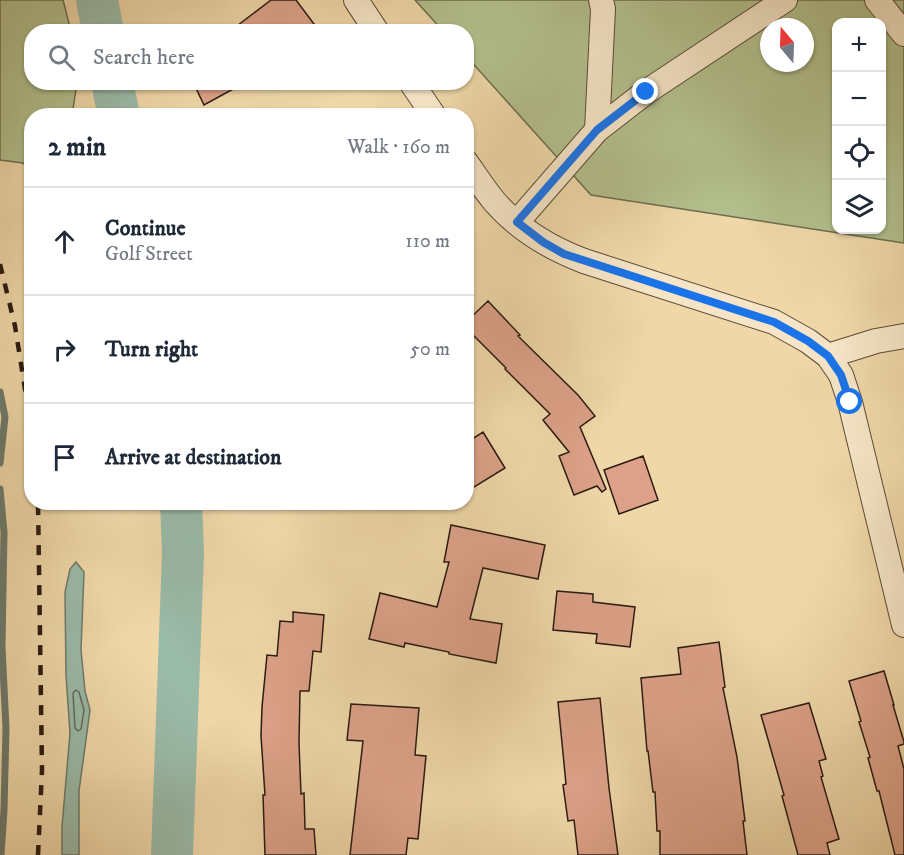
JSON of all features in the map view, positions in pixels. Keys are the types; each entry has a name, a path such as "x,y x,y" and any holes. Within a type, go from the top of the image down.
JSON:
{"street":[{"path":"356,0 372,24"},
{"path":"597,130 603,9 601,0"},
{"path":"517,222 597,130 646,92 784,0"},
{"path":"877,0 904,34"},
{"path":"416,90 429,108"},
{"path":"474,173 494,201 517,222 543,242 564,254 774,322 808,341 828,356 841,375 850,402 904,625"},
{"path":"828,356 876,341 904,336"}],"green space":[{"path":"0,0 63,0 69,24 24,24 24,90 76,90 73,108 24,108 24,164 0,160"},
{"path":"415,0 904,0 904,243 845,234 886,234 886,18 832,18 832,232 591,195 474,65 474,24 437,24"}],"water":[{"path":"76,562 84,572 81,650 85,691 90,710 79,791 79,855 62,855 62,827 70,733 66,675 65,592 70,569"}],"building":[{"path":"271,0 296,0 314,24 240,24"},
{"path":"197,90 231,90 204,105"},
{"path":"488,301 520,335 518,336 578,395 595,416 580,427 606,489 602,492 597,486 574,495 559,456 569,452 543,420 550,414 474,336 474,314"},
{"path":"483,432 505,468 474,487 474,438"},
{"path":"643,456 658,500 619,514 604,470"},
{"path":"451,525 545,545 538,579 483,568 470,619 502,624 496,663 405,643 404,647 369,639 380,593 437,607 449,562 444,562"},
{"path":"557,591 593,594 593,602 635,607 630,647 596,643 597,634 553,630"},
{"path":"293,612 324,615 321,652 313,651 309,691 300,691 301,794 304,793 305,829 314,829 316,855 265,855 263,795 265,795 261,736 267,655 277,656 280,621 293,622"},
{"path":"719,642 725,687 723,688 737,757 747,855 660,855 660,831 657,831 655,792 653,792 647,751 641,678 681,674 678,648"},
{"path":"884,671 904,742 898,746 904,769 904,855 895,855 849,681"},
{"path":"600,698 618,855 578,855 574,820 568,821 563,785 566,784 558,702"},
{"path":"809,703 826,759 819,761 823,776 821,777 839,839 827,843 830,855 798,855 761,715"},
{"path":"351,704 419,708 415,755 426,756 418,839 408,838 406,855 350,855 363,741 347,740"}],"waterway":[{"path":"97,0 102,24"},
{"path":"114,90 117,108"},
{"path":"0,392 5,417 0,463"},
{"path":"0,489 4,532 2,647 6,728 1,855"},
{"path":"172,855 183,553 181,510"}],"railway":[{"path":"0,264 15,326 24,383"},
{"path":"38,510 42,770 38,855"}],"route":[{"path":"646,92 597,130 517,222 543,242 564,254 774,322 808,341 828,356 841,375 850,402"}]}
